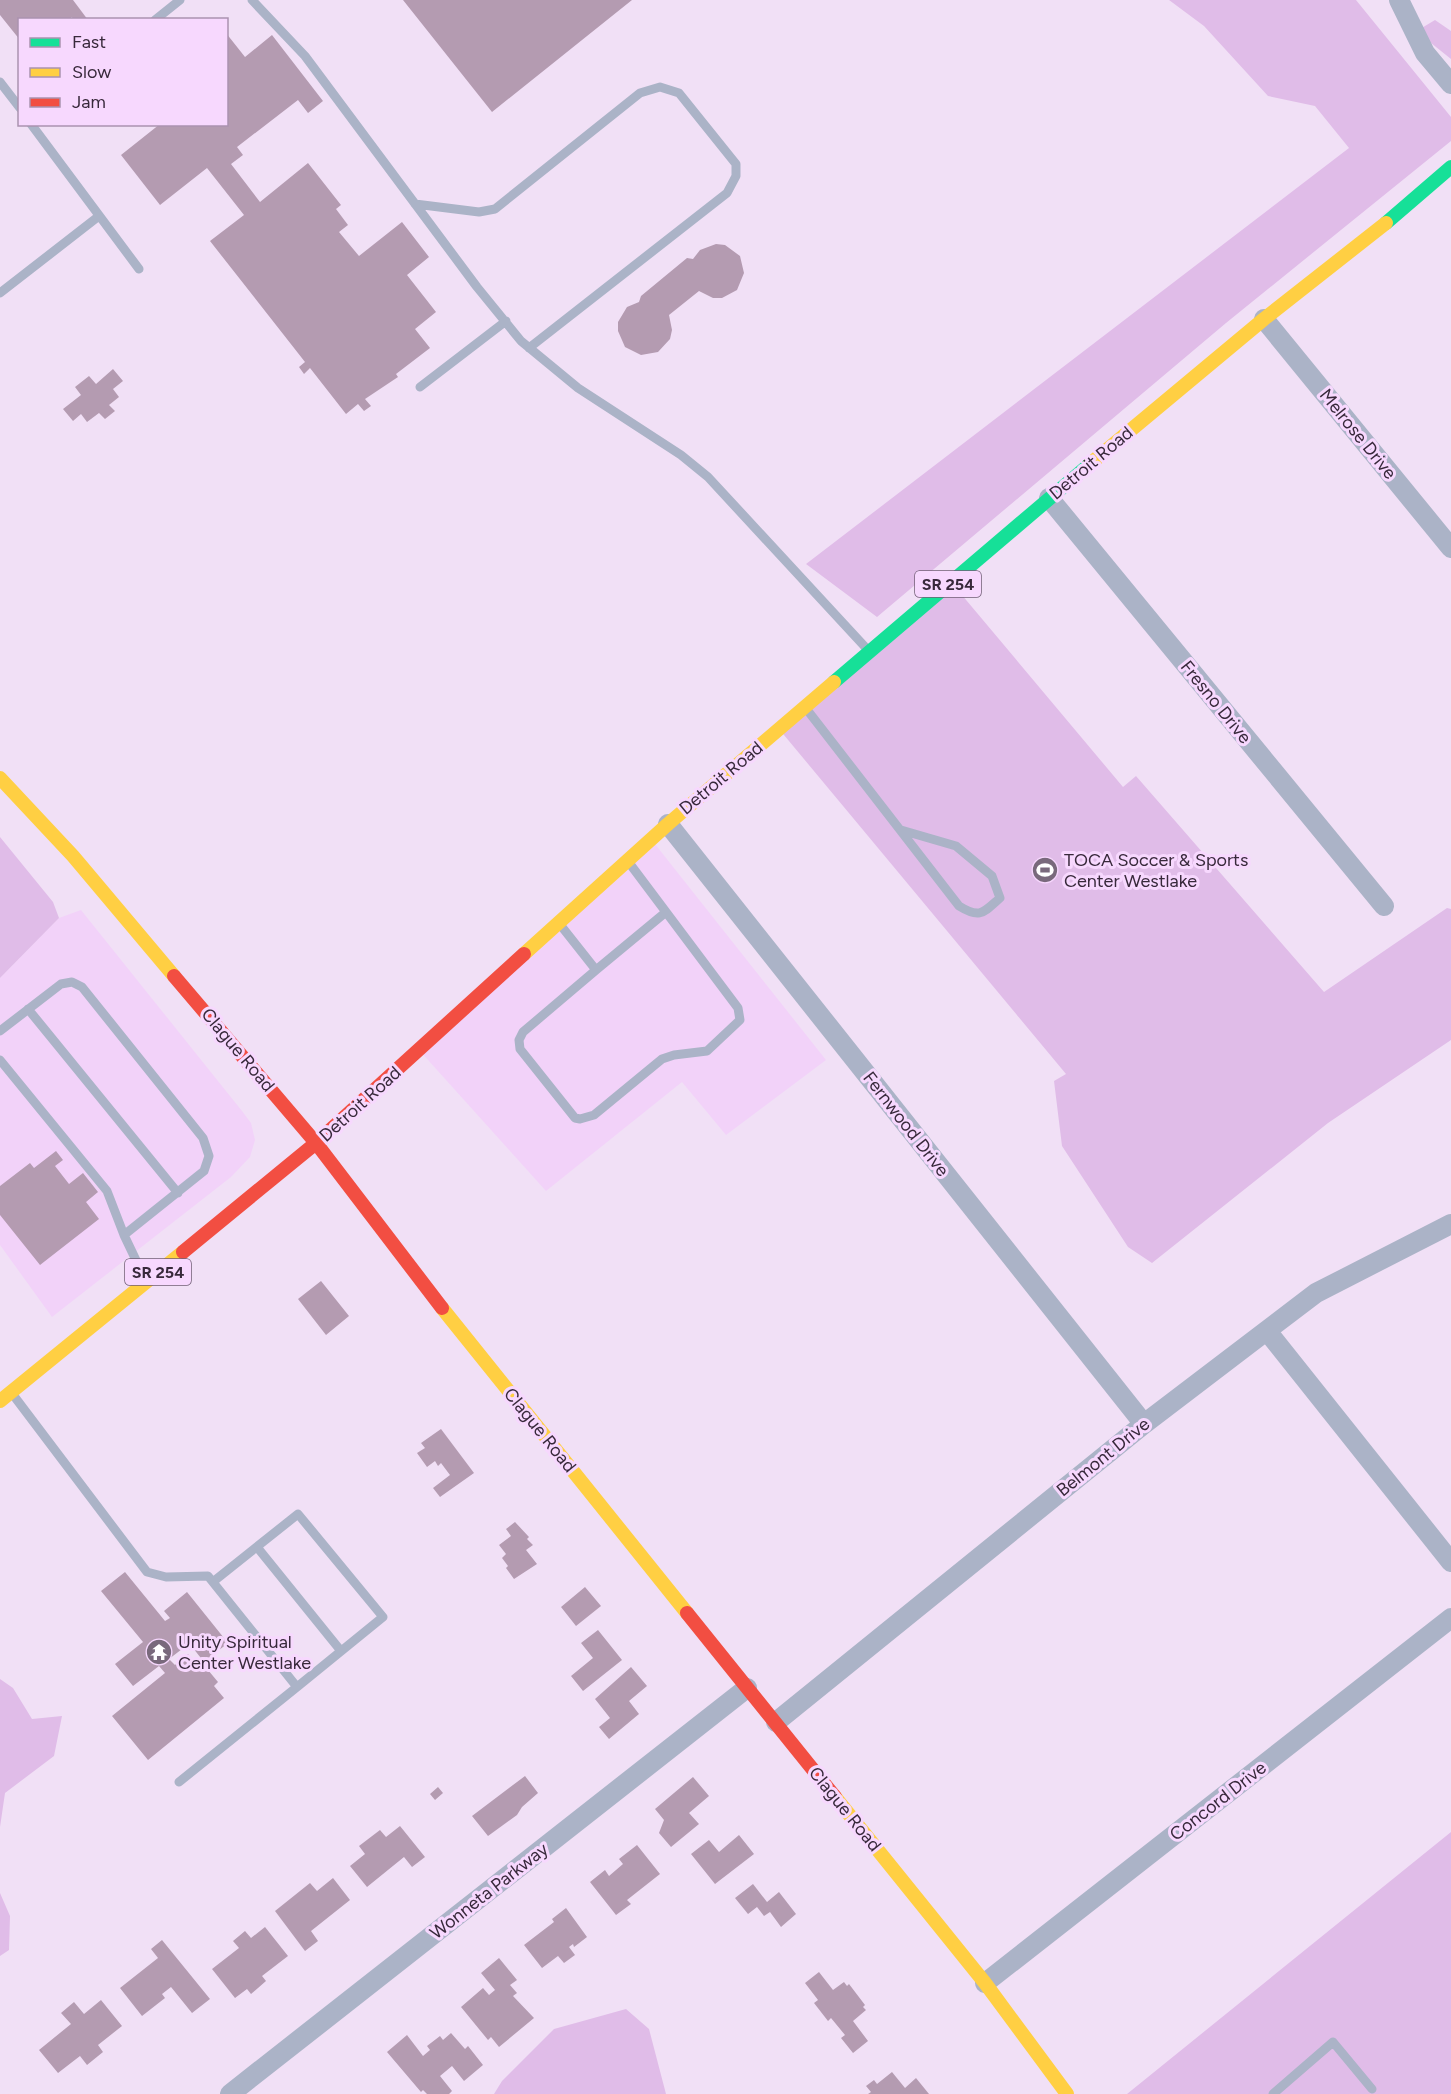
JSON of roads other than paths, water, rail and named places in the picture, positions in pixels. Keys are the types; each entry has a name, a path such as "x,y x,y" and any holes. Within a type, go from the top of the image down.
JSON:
{"main road":[{"name":"Detroit Road","path":"5,1396 316,1143 668,824 805,706 1049,498 1264,319 1396,215 1451,167"},
{"name":"Clague Road","path":"0,778 73,856 316,1143 447,1315 985,1983 1067,2094"}],"street":[{"path":"1399,0 1425,53 1451,84"},
{"name":"Melrose Drive","path":"1264,319 1451,548"},
{"name":"Fresno Drive","path":"1049,498 1384,906"},
{"name":"Fernwood Drive","path":"668,824 1144,1424"},
{"name":"Belmont Drive","path":"776,1722 1144,1424 1316,1293 1451,1224"},
{"path":"1267,1331 1451,1562"},
{"name":"Concord Drive","path":"985,1983 1451,1618"},
{"name":"Wonneta Parkway","path":"230,2094 747,1688"}],"lane":[{"path":"158,18 180,0"},
{"path":"252,0 305,56 415,204 529,348 578,388 681,455 708,477 869,652"},
{"path":"0,82 18,105"},
{"path":"415,204 479,212 495,209 640,93 660,87 680,93 736,165 736,176 727,193 529,348"},
{"path":"33,126 139,269"},
{"path":"0,293 99,216"},
{"path":"420,387 506,321"},
{"path":"805,706 959,906 972,914 983,913 1000,898 992,876 956,846 901,830"},
{"path":"628,860 738,1008 740,1020 706,1051 674,1054 662,1059 594,1115 575,1118 520,1049 519,1040 523,1032 666,912"},
{"path":"558,923 596,970"},
{"path":"0,1031 61,984 72,982 82,987 169,1092 203,1138 209,1156 204,1171 124,1235"},
{"path":"28,1009 178,1193"},
{"path":"0,1060 107,1191 124,1235 147,1282"},
{"path":"5,1396 147,1572 178,1578 199,1575 213,1581 297,1687"},
{"path":"179,1782 383,1617 298,1514 213,1581"},
{"path":"257,1547 341,1651"},
{"path":"1273,2094 1334,2042 1371,2092"}],"place":[{"name":"TOCA Soccer & Sports Center Westlake","path":"1045,870"},
{"name":"Unity Spiritual Center Westlake","path":"159,1652"}]}
